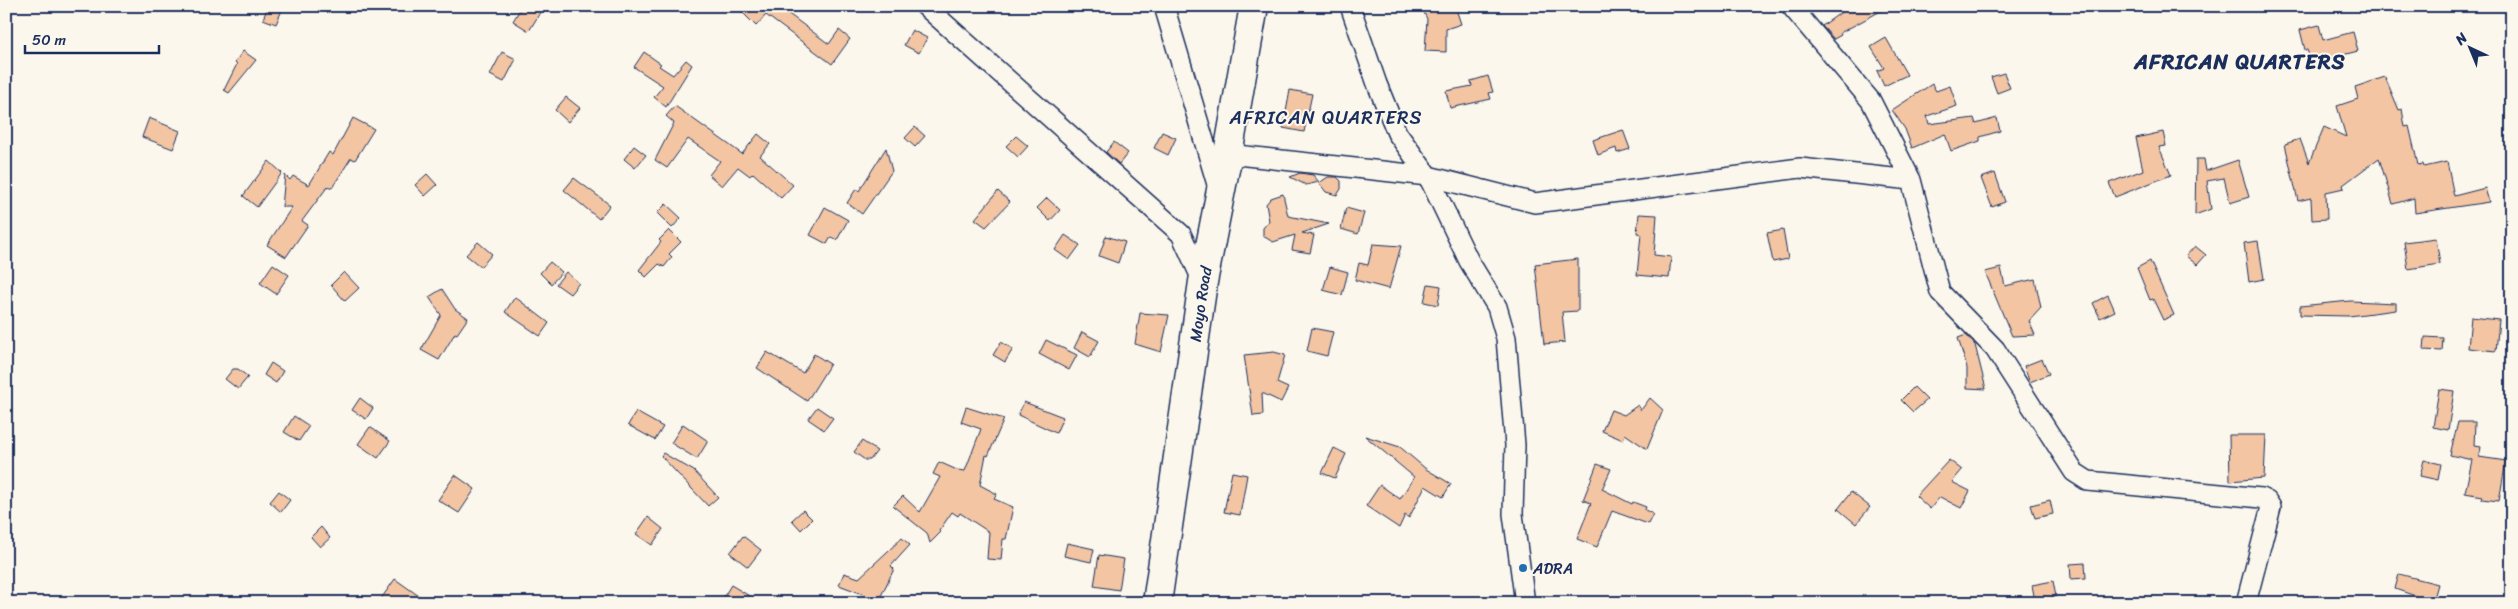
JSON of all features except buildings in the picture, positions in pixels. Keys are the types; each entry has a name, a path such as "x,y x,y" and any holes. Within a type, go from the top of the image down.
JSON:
{"main road":[{"name":"Moyo Road","path":"1157,603 1203,282 1254,6"}],"street":[{"path":"925,6 1181,234 1203,282"},
{"path":"1164,6 1220,197"},
{"path":"1350,6 1376,84 1397,133 1428,176 1469,261 1497,307 1506,338 1512,390 1514,445 1512,514 1525,603"},
{"path":"1791,6 1871,101 1911,180 1940,292 1995,349 2074,472 2088,481 2261,498 2268,501 2271,507 2246,603"},
{"path":"1228,154 1428,176 1536,203 1800,168 1911,180"}],"place":[{"name":"ADRA","path":"1523,568"}],"district":[{"name":"AFRICAN QUARTERS","path":"2240,62"},
{"name":"AFRICAN QUARTERS","path":"1326,117"}]}
